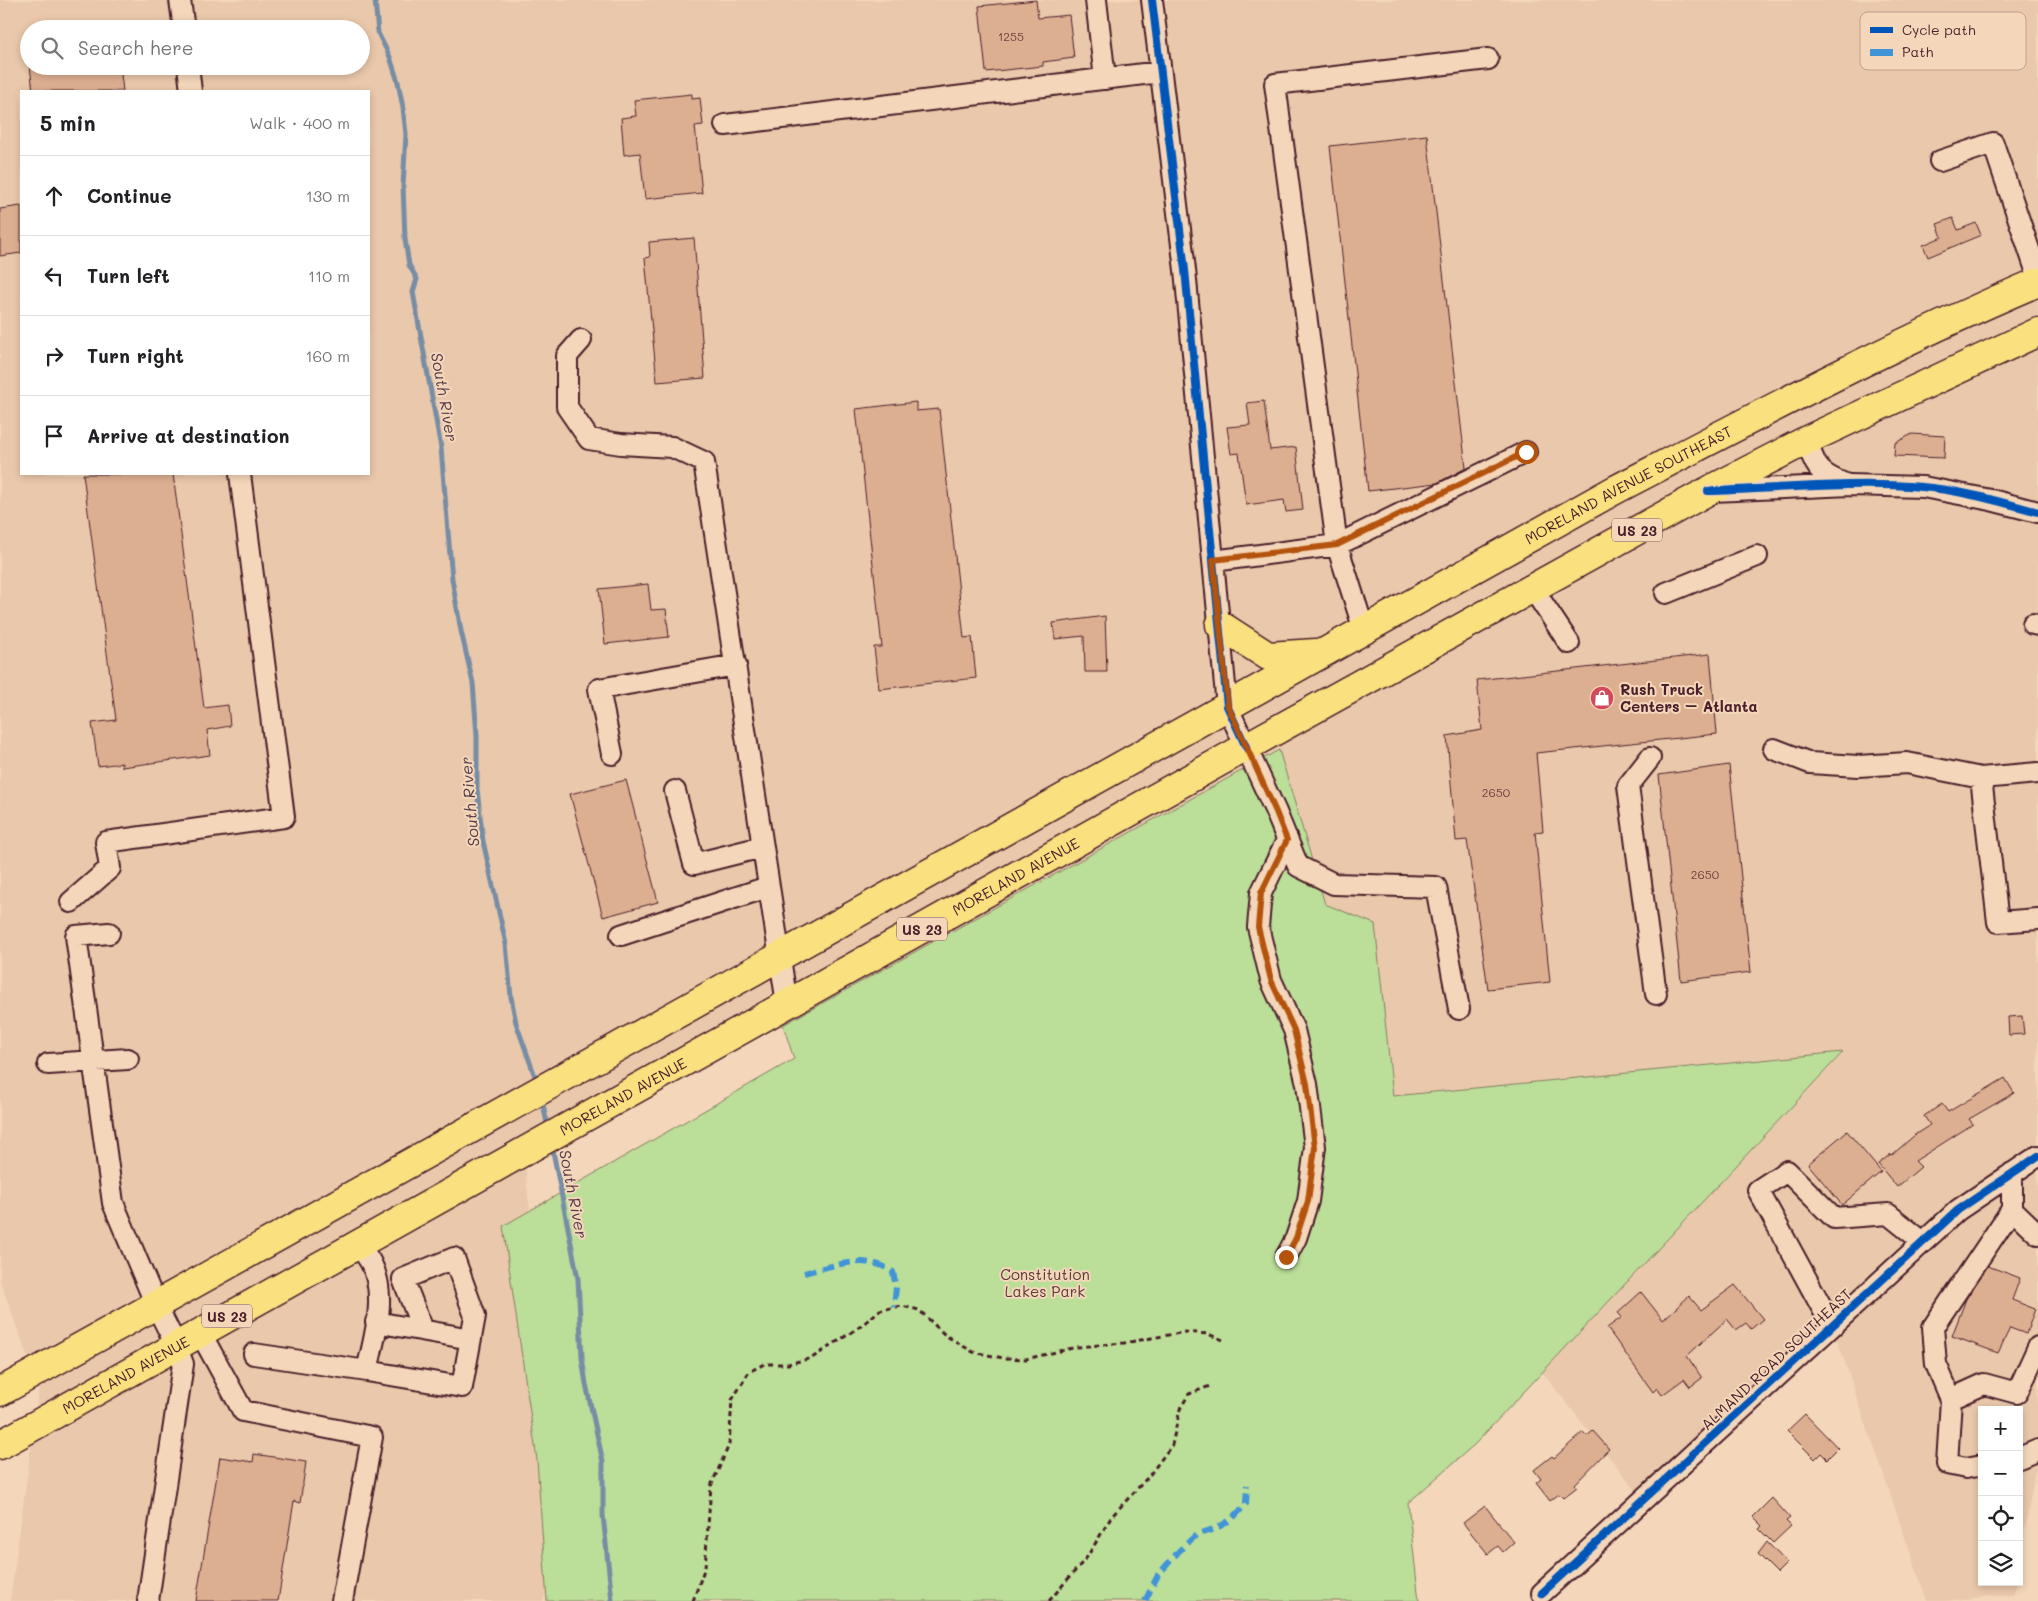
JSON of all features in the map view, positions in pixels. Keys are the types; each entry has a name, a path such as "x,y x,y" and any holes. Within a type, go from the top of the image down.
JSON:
{"highway":[{"name":"MORELAND AVENUE SOUTHEAST","path":"1228,706 1613,491 1810,388 2038,282"},
{"name":"US 23","path":"1246,747 1708,492 1807,440 2038,332"},
{"path":"1220,625 1268,656 1323,653"},
{"name":"US 23","path":"0,1392 1228,706"},
{"name":"MORELAND AVENUE","path":"0,1445 1246,747"}],"street":[{"path":"180,0 183,20"},
{"path":"1096,0 1105,79"},
{"path":"1152,0 1185,270 1228,706 1298,866 1334,884 1436,887 1459,1009"},
{"path":"1364,630 1337,545 1275,84 1488,59"},
{"path":"725,125 1160,72"},
{"path":"189,75 192,90"},
{"path":"1940,161 1993,143 2038,276"},
{"path":"581,340 567,356 567,407 589,439 621,444 672,447 704,462 736,665 778,957 787,1004"},
{"path":"1807,440 1818,470 1829,478 1850,485"},
{"path":"1213,560 1337,545 1526,452"},
{"path":"71,902 110,868 106,842 284,817 240,475"},
{"path":"1708,492 1850,485 1923,487 1991,500 2038,512"},
{"path":"1666,593 1757,556"},
{"path":"1533,588 1569,643"},
{"path":"612,754 599,689 736,665"},
{"path":"1774,749 1810,763 1858,766 1907,763 1981,778 2038,773"},
{"path":"1650,758 1628,786 1656,994"},
{"path":"1981,778 1998,922 2038,919"},
{"path":"675,791 694,864 762,847"},
{"path":"1286,1257 1296,1238 1308,1201 1315,1147 1307,1084 1294,1030 1271,980 1258,927 1261,893 1287,840"},
{"path":"621,935 768,887"},
{"path":"109,933 76,936 113,1203 156,1305 184,1364 148,1601"},
{"path":"48,1064 128,1059"},
{"name":"ALMAND ROAD SOUTHEAST","path":"1542,1593 1958,1210 2038,1156"},
{"path":"1832,1326 1758,1190 1787,1172 1834,1218 1888,1214 1923,1242"},
{"path":"1978,1466 1966,1468 1947,1464 1951,1399 1936,1364 1933,1326 2012,1209 2012,1173"},
{"path":"2012,1209 2038,1234"},
{"path":"358,1243 372,1264 377,1281 379,1307 367,1371"},
{"path":"254,1354 462,1387 476,1316 454,1258 403,1280 423,1330"},
{"path":"376,1322 472,1339"},
{"path":"200,1332 243,1412 372,1437 342,1601"},
{"path":"1951,1399 1984,1384 2017,1393 2038,1347"},
{"path":"2023,1456 2038,1450"}],"path":[{"path":"693,1601 705,1566 711,1486 729,1445 732,1400 748,1372 764,1364 788,1364 812,1358 861,1326 880,1310 902,1306 919,1310 945,1335 973,1352 1003,1358 1026,1359 1077,1347 1124,1343 1185,1332 1208,1334 1223,1340"},
{"path":"1049,1601 1087,1557 1112,1516 1148,1477 1172,1445 1180,1409 1189,1394 1210,1386"}],"shaded area":[{"path":"0,0 2038,0 2038,1455 2023,1540 2023,1406 1978,1406 1978,1586 2015,1586 2014,1594 1927,1601 1834,1331 1638,1493 1542,1372 1843,1053 1383,1097 1279,750 783,1025 524,1153 562,1543 543,1601 10,1601 39,1388 0,1281"}],"green space":[{"name":"Constitution Lakes Park","path":"1279,750 1325,904 1375,924 1393,1096 1843,1052 1475,1444 1408,1503 1419,1601 547,1601 537,1460 503,1226 794,1059 783,1025"}],"building":[{"path":"1036,0 1038,18 1069,15 1074,58 1043,62 1043,66 986,72 979,6"},
{"path":"31,75 121,75 123,90 33,90"},
{"path":"692,94 692,99 700,98 703,125 695,126 702,193 645,199 640,153 624,155 621,118 636,116 634,100"},
{"path":"1427,135 1466,468 1437,483 1368,491 1330,146"},
{"path":"20,206 20,253 0,256 0,209"},
{"path":"1953,218 1958,230 1976,223 1981,235 1928,257 1923,245 1942,237 1937,224"},
{"path":"694,238 705,378 657,382 645,258 650,257 649,242"},
{"path":"1264,401 1270,450 1296,447 1303,510 1286,512 1284,500 1246,505 1239,453 1231,454 1227,427 1250,425 1247,403"},
{"path":"916,402 916,411 939,409 964,638 972,637 976,678 879,689 874,647 882,647 856,409"},
{"path":"1912,434 1945,436 1944,458 1894,456 1895,443"},
{"path":"83,475 173,475 204,708 228,705 230,726 207,730 210,755 122,767 122,763 98,766 92,723 116,720"},
{"path":"648,584 651,610 666,609 669,637 605,644 599,589"},
{"path":"1105,616 1107,672 1085,672 1084,636 1055,639 1053,623"},
{"path":"1710,654 1717,734 1536,753 1543,831 1535,832 1550,982 1488,989 1467,840 1456,841 1447,736 1482,730 1477,680"},
{"path":"1729,765 1751,972 1681,981 1659,775"},
{"path":"626,780 658,902 603,917 570,794"},
{"path":"2022,1016 2024,1034 2009,1035 2008,1017"},
{"path":"2005,1078 2014,1093 1969,1119 1973,1124 1915,1161 1921,1167 1897,1187 1878,1164 1930,1125 1924,1116 1942,1104 1948,1112"},
{"path":"1847,1131 1881,1172 1842,1205 1808,1164"},
{"path":"1988,1266 2020,1278 2012,1300 2035,1309 2026,1334 2010,1328 1998,1353 1952,1336 1966,1299"},
{"path":"1735,1285 1763,1319 1751,1329 1746,1323 1736,1330 1727,1319 1687,1356 1702,1378 1690,1387 1684,1379 1662,1395 1657,1388 1653,1392 1607,1328 1622,1317 1618,1313 1641,1292 1663,1320 1689,1296 1701,1310"},
{"path":"1805,1414 1838,1448 1827,1459 1821,1453 1815,1459 1787,1431"},
{"path":"1593,1431 1609,1449 1575,1484 1577,1487 1563,1498 1559,1494 1550,1501 1536,1483 1541,1479 1534,1470 1552,1456 1554,1458 1583,1432 1587,1436"},
{"path":"254,1454 306,1462 300,1503 294,1501 278,1601 196,1601 220,1457 253,1462"},
{"path":"1772,1498 1790,1518 1786,1521 1791,1526 1773,1543 1759,1529 1762,1526 1753,1517"},
{"path":"1485,1506 1514,1542 1503,1552 1498,1546 1488,1554 1463,1523"},
{"path":"1767,1542 1787,1563 1777,1573 1758,1554"}],"waterway":[{"name":"South River","path":"375,0 378,33 390,57 398,82 403,108 406,134 403,186 405,239 409,265 417,279 413,292 441,448 452,579 473,683 477,736 477,789 483,841 506,944 511,997 516,1023 537,1082"},
{"name":"South River","path":"542,1100 548,1128"},
{"name":"South River","path":"552,1146 578,1279 582,1358 603,1462 603,1515 612,1601"}],"marked path":[{"path":"804,1273 826,1267 861,1262 883,1266 893,1272 896,1287 894,1307"},
{"path":"1145,1601 1158,1575 1179,1551 1196,1535 1217,1528 1232,1519 1246,1504 1247,1485"}],"cycle path":[{"path":"1152,0 1185,270 1227,706 1246,747"},
{"path":"1708,491 1842,485 1896,485 1966,494 2038,512"},
{"path":"1542,1593 1958,1210 2038,1156"}],"place":[{"name":"Rush Truck Centers – Atlanta","path":"1602,698"}],"route":[{"path":"1286,1257 1296,1238 1308,1201 1315,1147 1307,1084 1294,1030 1271,980 1258,927 1261,893 1287,840 1228,706 1213,560 1337,545 1526,452"}]}
